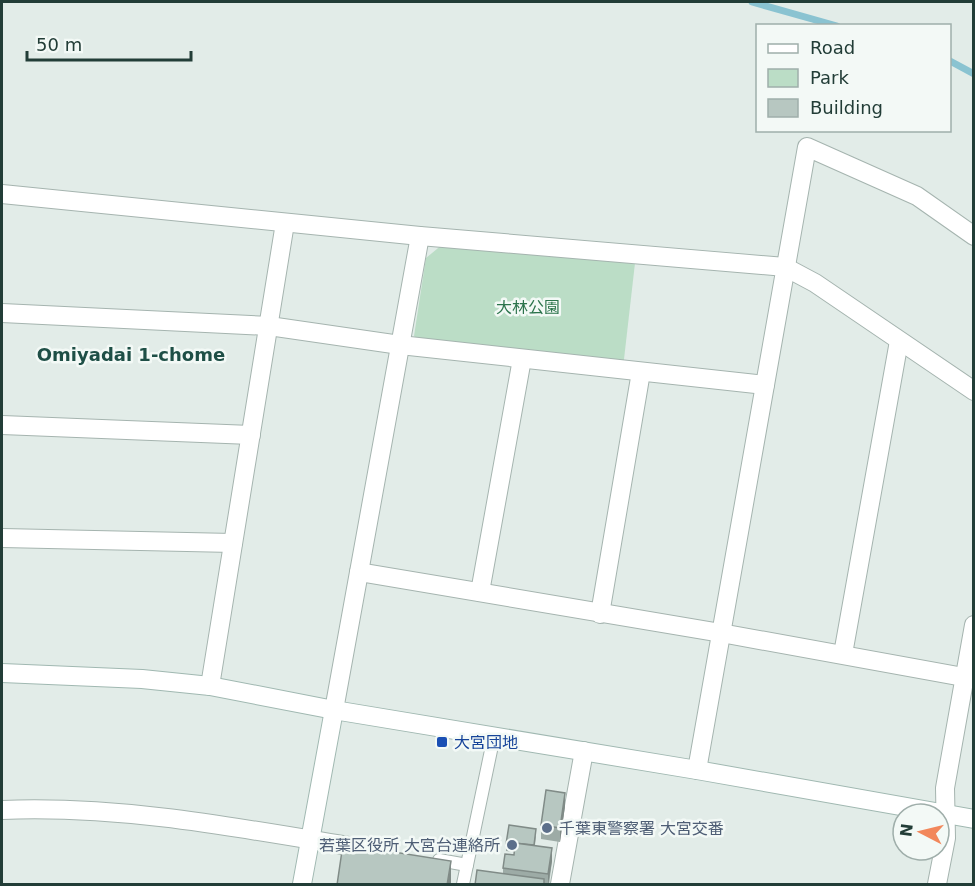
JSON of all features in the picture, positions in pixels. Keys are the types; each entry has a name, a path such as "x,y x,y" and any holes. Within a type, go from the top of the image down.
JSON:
{"street":[{"path":"696,770 807,147 917,196 974,236"},
{"path":"2,194 420,236 785,267 815,283 974,391"},
{"path":"210,686 285,223"},
{"path":"302,885 420,236"},
{"path":"2,312 269,326 400,345 765,385"},
{"path":"843,654 898,341"},
{"path":"480,592 522,358"},
{"path":"600,614 641,372"},
{"path":"2,425 251,435"},
{"path":"2,538 233,543"},
{"path":"359,572 843,654 969,678"},
{"path":"946,802 945,788 969,678 974,625"},
{"path":"2,673 142,679 210,686 334,710 891,804"},
{"path":"560,885 584,752"},
{"path":"2,810 47,808 164,817 380,851"},
{"path":"951,815 974,819"},
{"path":"938,885 942,862"}],"lane":[{"path":"463,885 494,736"},
{"path":"433,859 466,865"}],"green space":[{"name":"大林公園","path":"443,244 635,263 623,368 421,344 414,336 426,258"}],"building":[{"path":"546,790 565,793 560,828 541,825"},
{"path":"509,825 536,829 534,845 506,844"},
{"path":"515,843 552,848 548,874 503,868 505,854 514,855"},
{"path":"343,844 451,861 447,885 337,885"},
{"path":"477,870 544,879 544,885 475,885"}],"waterway":[{"path":"752,2 830,24"},
{"path":"951,62 974,74"}],"place":[{"name":"大宮団地","path":"442,742"},
{"name":"千葉東警察署 大宮交番","path":"547,828"},
{"name":"若葉区役所 大宮台連絡所","path":"512,845"}],"district":[{"name":"Omiyadai 1-chome","path":"131,355"}]}
